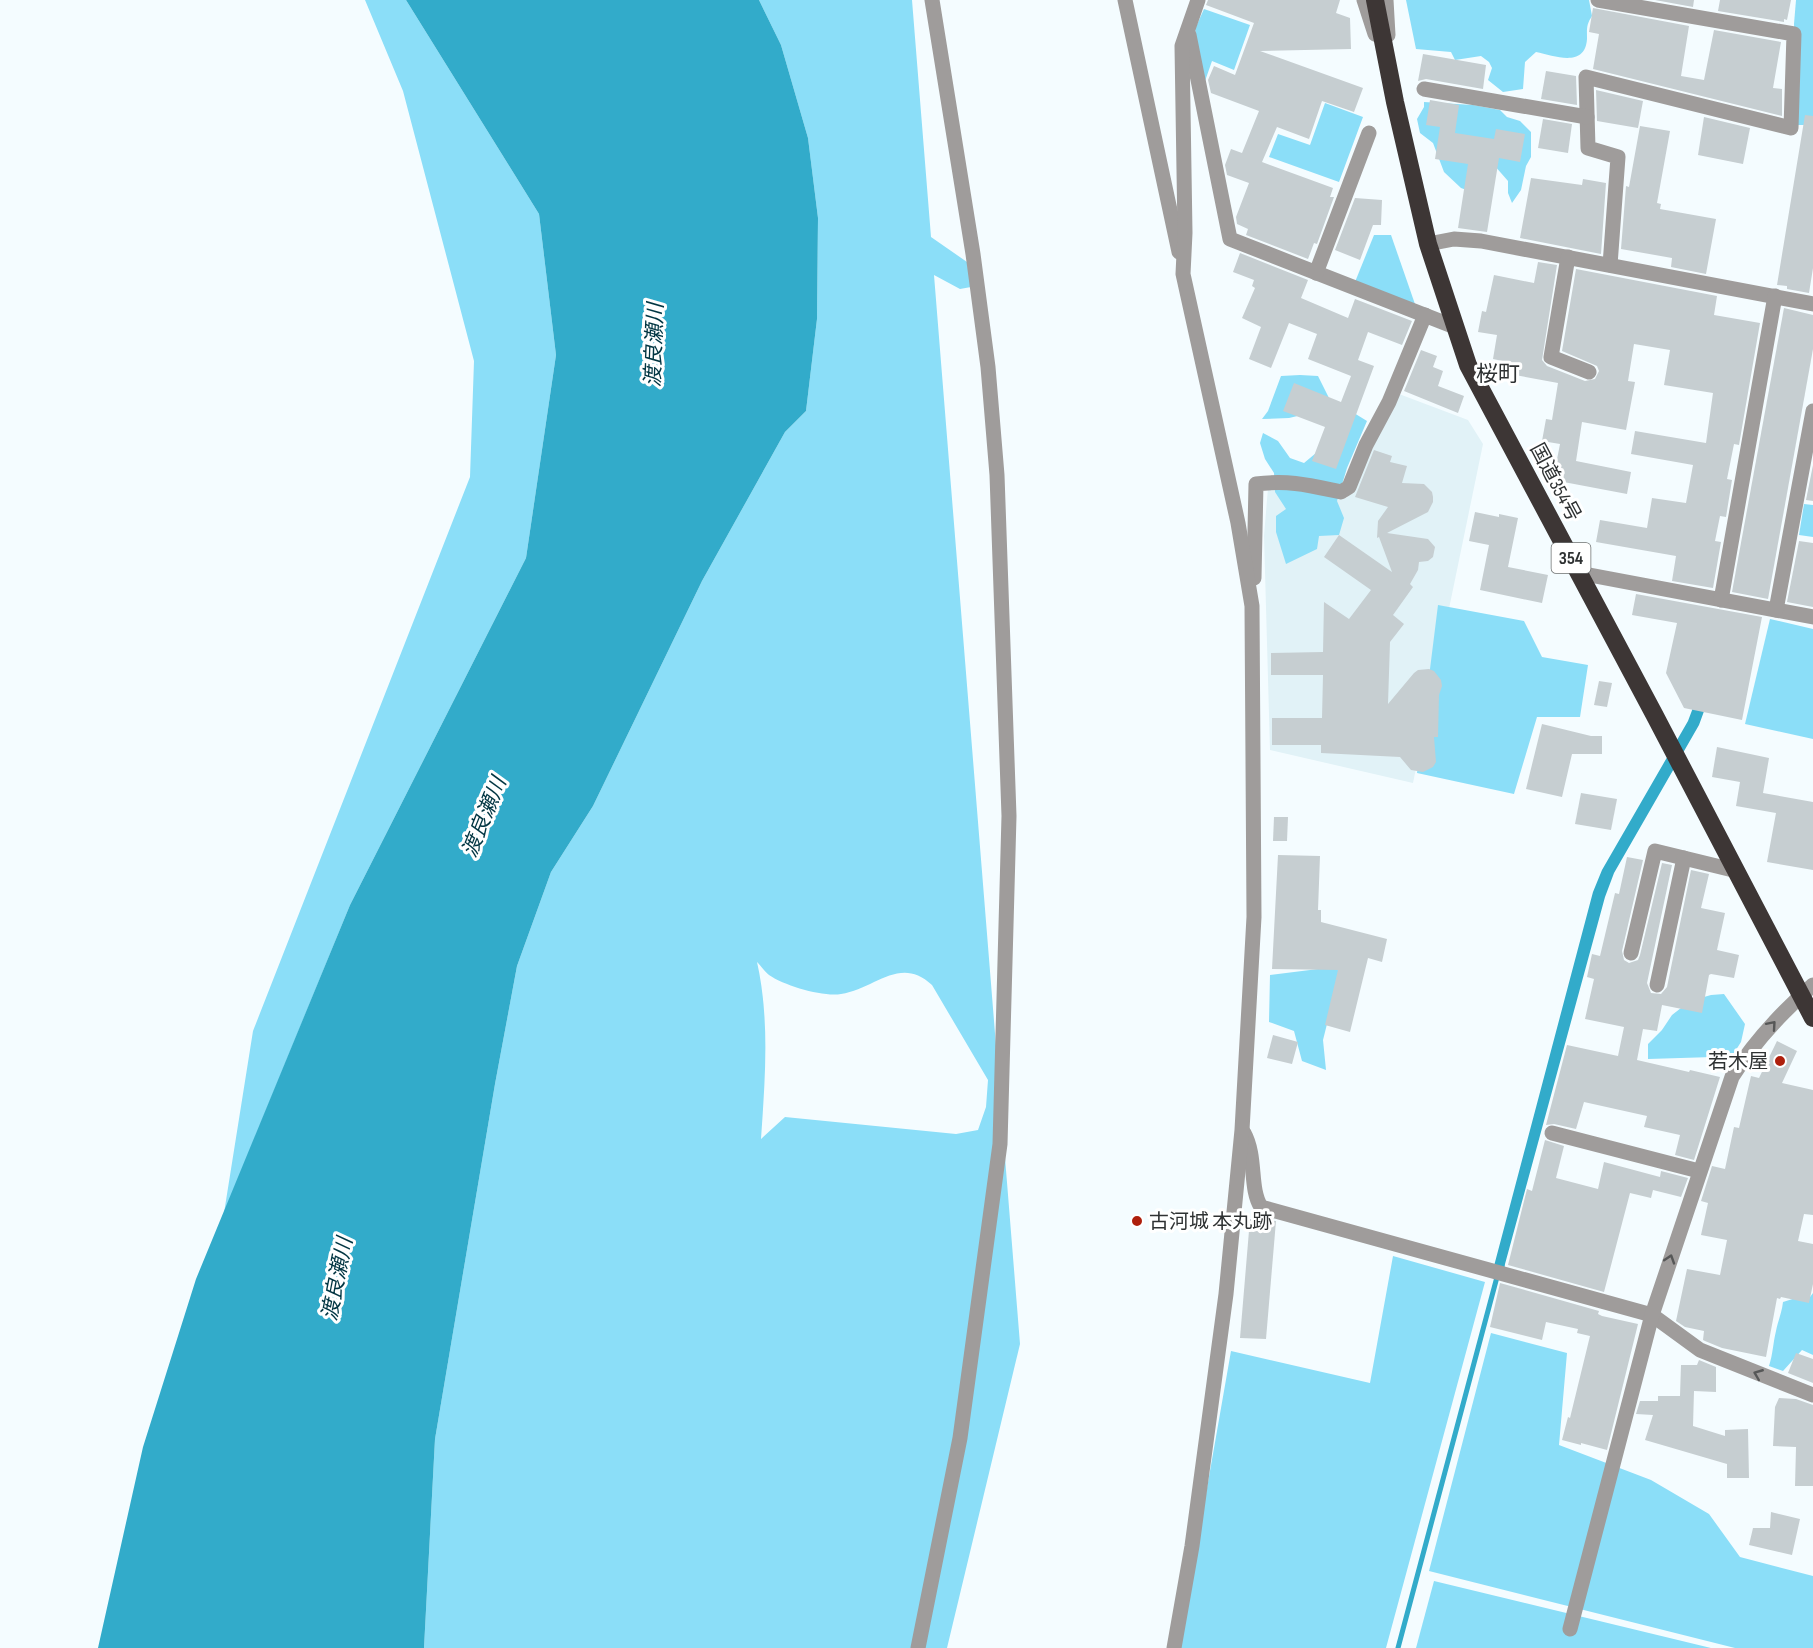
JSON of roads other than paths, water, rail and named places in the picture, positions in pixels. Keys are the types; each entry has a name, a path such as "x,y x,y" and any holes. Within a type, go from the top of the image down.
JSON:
{"highway":[{"name":"国道354号","path":"1375,0 1389,74 1428,244 1468,365 1737,871 1807,990 1813,1018"}],"street":[{"path":"918,1648 960,1438 1000,1144 1009,816 998,475 989,379 976,272 932,0"},
{"path":"1125,0 1238,523 1252,606"},
{"path":"1183,274 1185,233 1182,46 1198,0"},
{"path":"1364,0 1389,74"},
{"path":"1386,0 1389,74"},
{"path":"1598,0 1794,34 1791,128 1586,76 1588,148 1618,157 1610,265"},
{"path":"1188,26 1230,238 1455,327"},
{"path":"1424,89 1587,117"},
{"path":"1316,273 1369,133"},
{"path":"1428,244 1454,238 1482,241 1813,304"},
{"path":"1568,257 1551,357 1589,372"},
{"path":"1721,600 1775,296"},
{"path":"1174,1648 1192,1546 1210,1421 1226,1294 1242,1130 1254,916 1252,606 1256,539 1256,484 1297,482 1341,492 1350,487 1366,445 1389,402 1425,315"},
{"path":"1776,610 1813,411"},
{"path":"1579,573 1813,617"},
{"path":"1631,953 1655,851 1737,871"},
{"path":"1657,985 1684,858"},
{"path":"1570,1629 1652,1315 1732,1077 1745,1056 1807,990"},
{"path":"1242,1130 1249,1143 1254,1166 1255,1191 1262,1207 1652,1315 1700,1350 1813,1395"},
{"path":"1552,1133 1699,1171"}],"water":[{"name":"渡良瀬川","path":"406,0 759,0 781,45 808,138 818,218 817,319 806,411 785,432 702,581 593,806 551,872 517,966 435,1439 424,1648 98,1648 143,1447 196,1279 350,905 526,558 556,355 539,214"},
{"path":"1700,689 1711,692 1699,725 1614,873 1605,897 1505,1264 1503,1279 1494,1266 1593,892 1602,870 1688,721"}],"waterway":[{"path":"1398,1648 1497,1277"}],"place":[{"name":"若木屋","path":"1780,1061"},
{"name":"古河城 本丸跡","path":"1137,1221"}],"district":[{"name":"桜町","path":"1498,373"}]}
